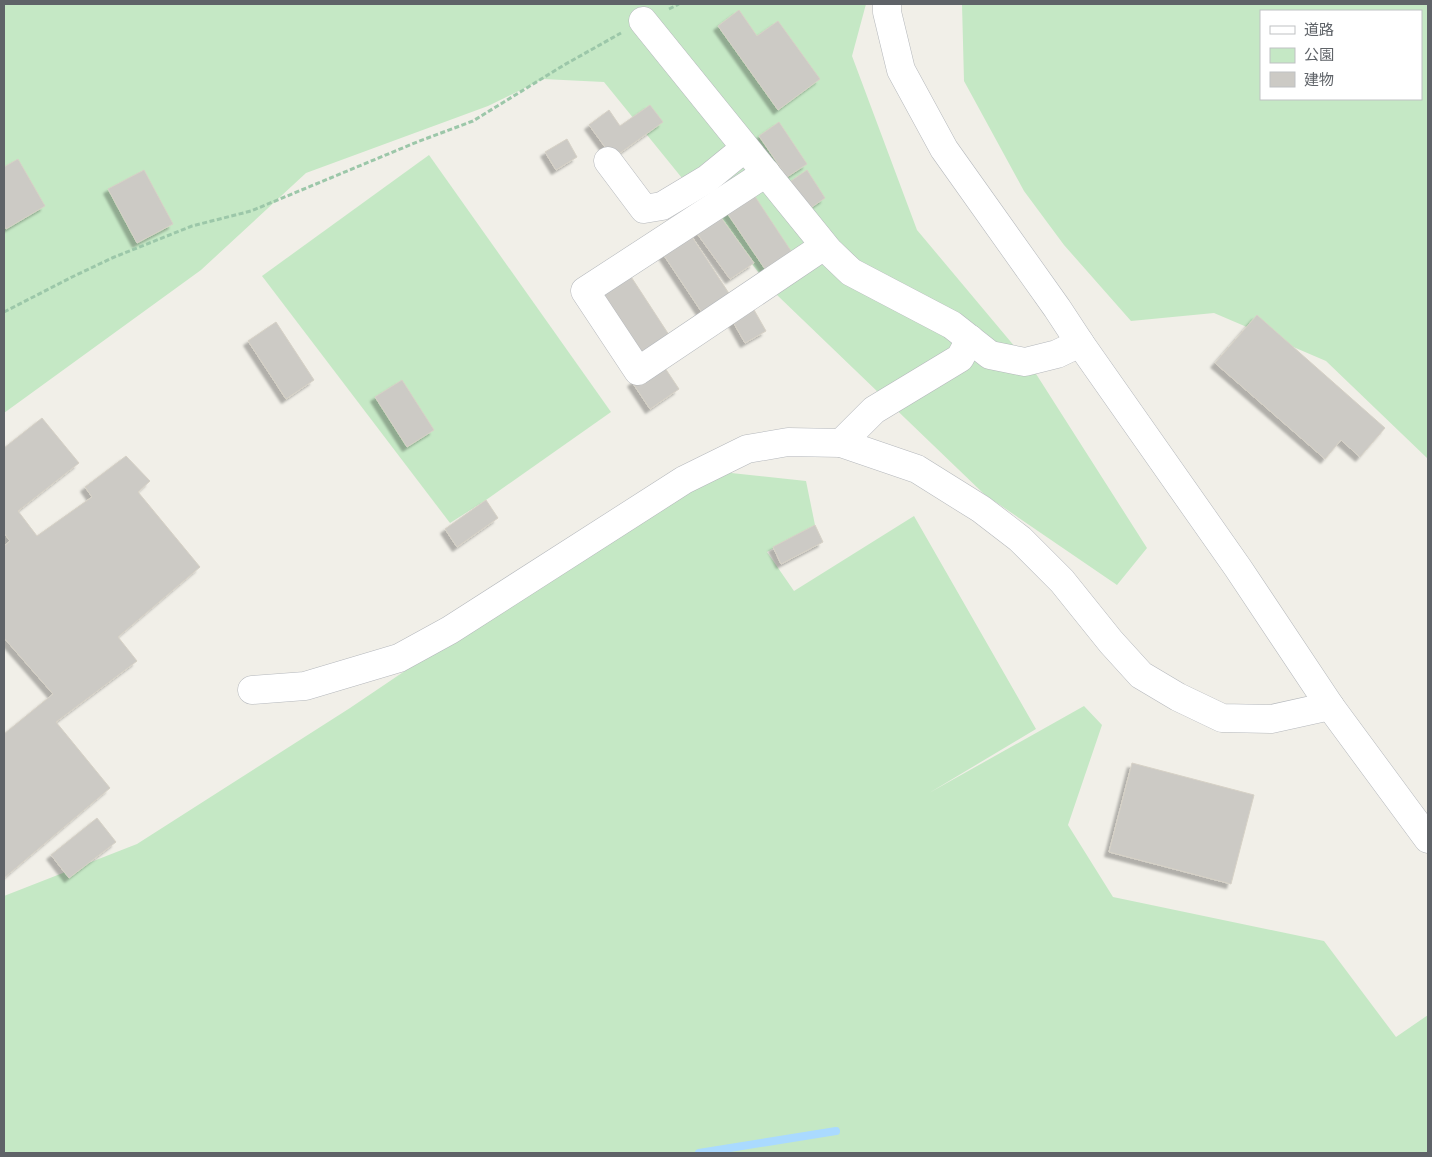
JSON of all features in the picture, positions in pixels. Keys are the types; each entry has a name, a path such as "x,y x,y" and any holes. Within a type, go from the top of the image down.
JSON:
{"street":[{"path":"887,4 887,12 901,70 944,149 1238,568 1330,706 1428,839"},
{"path":"643,21 824,246 851,272 952,325 990,355 1025,362 1057,354 1080,343"},
{"path":"608,161 644,209 662,206 707,179 745,148"},
{"path":"766,173 585,291 638,371 824,246"},
{"path":"841,443 874,410 960,358 970,339"},
{"path":"252,690 305,686 399,658 450,630 684,480 748,449 788,442 841,443 917,469 981,509 1020,539 1062,581 1111,642 1141,675 1178,697 1222,718 1271,718 1330,706"}],"path":[{"path":"4,312 72,277 130,251 192,226 251,211 417,142 473,121 564,65 643,21 679,4"}],"green space":[{"path":"4,4 866,4 852,56 917,230 1031,366 1147,548 1117,585 984,494 777,295 604,82 543,79 488,106 306,173 201,270 4,413"},
{"path":"962,4 1428,4 1428,461 1326,361 1214,313 1131,321 1064,245 1024,191 964,81"},
{"path":"429,155 611,412 450,523 262,276"},
{"path":"703,470 806,481 815,525 767,552 794,591 914,516 1036,729 929,793 1084,706 1102,725 1068,825 1113,897 1324,941 1396,1037 1428,1015 1428,1153 4,1153 4,896 137,844 350,708"}],"building":[{"path":"739,10 757,36 778,21 820,79 778,110 718,26"},
{"path":"650,105 663,122 613,158 589,125 609,110 620,126"},
{"path":"779,122 807,164 787,177 759,136"},
{"path":"567,139 577,157 556,170 545,152"},
{"path":"18,159 45,206 6,229 4,225 4,167"},
{"path":"144,170 173,224 137,243 108,189"},
{"path":"807,170 825,198 809,209 791,181"},
{"path":"750,189 793,254 767,272 723,207"},
{"path":"717,212 754,263 730,279 693,228"},
{"path":"687,229 732,298 705,317 659,248"},
{"path":"626,269 671,338 642,357 596,288"},
{"path":"749,301 766,331 745,343 728,313"},
{"path":"1257,315 1385,428 1360,457 1341,440 1325,459 1215,363"},
{"path":"276,322 314,380 286,399 248,341"},
{"path":"661,362 679,389 650,409 632,382"},
{"path":"402,380 434,430 407,447 375,397"},
{"path":"42,418 79,463 18,511 37,536 92,497 85,487 126,456 150,481 138,492 200,567 118,637 137,661 56,722 110,788 4,878 4,734 53,694 4,638 4,546 10,541 4,533 4,448"},
{"path":"486,500 498,518 457,547 445,529"},
{"path":"815,525 823,542 781,564 773,547"},
{"path":"1132,763 1254,795 1231,884 1109,852"},
{"path":"97,818 116,842 69,878 51,855"}],"waterway":[{"path":"699,1153 836,1131"}]}
